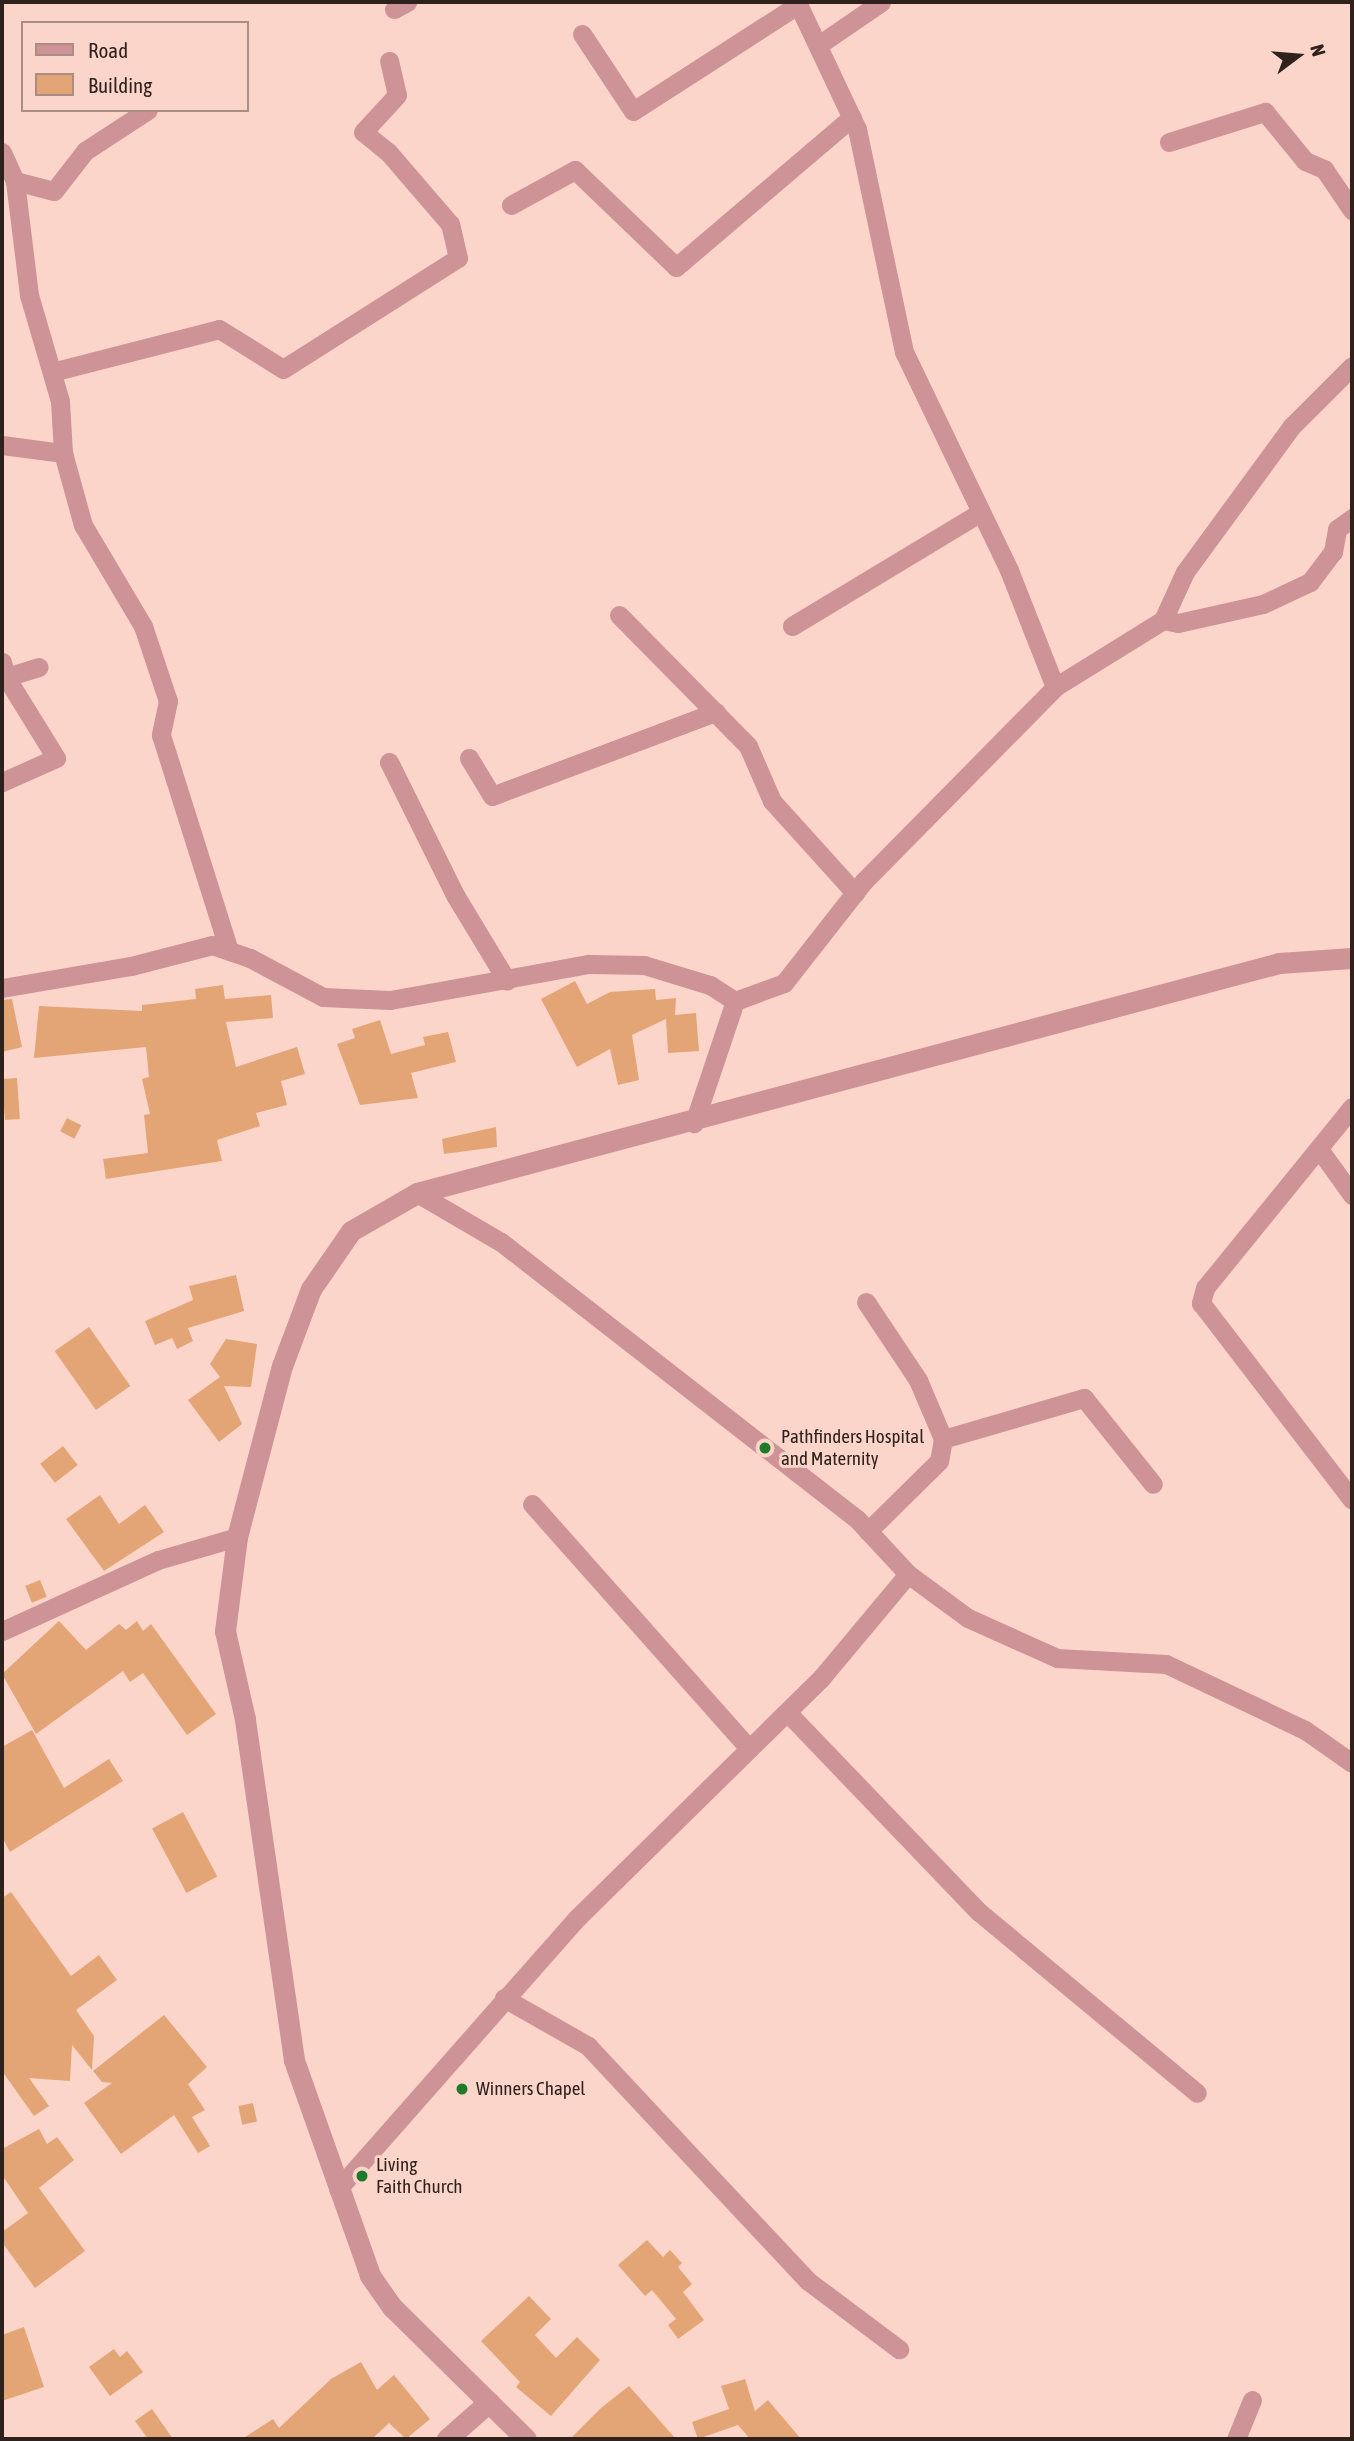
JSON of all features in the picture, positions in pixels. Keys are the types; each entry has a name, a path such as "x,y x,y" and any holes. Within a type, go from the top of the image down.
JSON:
{"street":[{"path":"820,44 881,2"},
{"path":"582,34 634,111 798,3 820,44 852,117 892,319 978,514 1009,570 1055,687"},
{"path":"51,372 219,329 283,369 458,258 450,224 363,132 397,95 389,61"},
{"path":"15,181 54,191 85,151 145,112"},
{"path":"1169,142 1265,112 1306,161 1324,169 1352,210"},
{"path":"511,205 575,170 676,267 852,117"},
{"path":"2,152 15,181 29,295 60,401 62,453 83,526 143,626 152,651 168,701 161,735 229,951"},
{"path":"735,1001 784,983 855,892 1055,687 1163,620 1185,572 1291,427 1352,366"},
{"path":"2,445 62,453"},
{"path":"792,626 978,514"},
{"path":"1163,620 1178,623 1263,604 1310,582 1333,552 1337,529 1352,518"},
{"path":"619,615 748,746 772,801 855,892"},
{"path":"2,782 57,758 4,669 38,667"},
{"path":"469,758 492,796 716,712"},
{"path":"389,762 455,895 507,981"},
{"path":"2,988 131,966 212,945 323,997 390,1000 507,981 589,964 644,965 710,985 735,1001"},
{"path":"526,2439 392,2307 370,2275 294,2060 245,1719 225,1631 237,1537 282,1366 311,1289 351,1231 418,1193 694,1123 1279,963 1352,958"},
{"path":"694,1123 735,1001"},
{"path":"1352,1107 1205,1288 1201,1303 1352,1500"},
{"path":"1319,1149 1352,1195"},
{"path":"418,1193 501,1242 868,1531 908,1574 968,1618 1057,1658 1166,1664 1305,1730 1352,1763"},
{"path":"866,1302 918,1380 943,1440 939,1461 868,1531"},
{"path":"943,1440 1084,1398 1153,1485"},
{"path":"532,1504 750,1748"},
{"path":"2,1631 158,1560 237,1537"},
{"path":"338,2189 504,1998 787,1712 908,1574"},
{"path":"787,1712 979,1912 1197,2093"},
{"path":"504,1998 588,2046 808,2281 899,2348"},
{"path":"1236,2439 1252,2400"},
{"path":"447,2439 489,2402"}],"building":[{"path":"575,981 587,1004 610,992 655,989 656,1000 676,998 675,1015 696,1013 699,1051 668,1053 666,1019 632,1035 639,1080 618,1085 610,1049 577,1067 541,999"},
{"path":"223,985 225,999 271,995 273,1018 226,1022 236,1067 297,1047 305,1074 281,1081 287,1105 256,1113 260,1126 217,1140 222,1161 106,1179 103,1159 148,1153 144,1115 150,1114 142,1079 149,1077 146,1047 34,1058 39,1006 142,1011 142,1005 196,999 195,989"},
{"path":"12,999 22,1047 2,1052 2,1000"},
{"path":"380,1020 391,1054 425,1045 423,1037 448,1032 456,1062 411,1073 418,1098 360,1105 337,1044 355,1038 352,1029"},
{"path":"17,1078 20,1119 5,1120 2,1079"},
{"path":"67,1118 81,1125 74,1139 60,1131"},
{"path":"496,1127 497,1147 444,1154 442,1139"},
{"path":"236,1275 244,1311 188,1328 193,1341 177,1349 172,1338 155,1345 145,1321 193,1300 189,1286"},
{"path":"89,1327 130,1386 96,1410 55,1351"},
{"path":"226,1339 257,1344 251,1387 224,1386 242,1424 219,1442 188,1400 220,1377 210,1364"},
{"path":"63,1446 78,1465 55,1483 40,1464"},
{"path":"100,1495 119,1524 145,1505 164,1532 104,1571 66,1519"},
{"path":"40,1580 47,1597 32,1603 25,1586"},
{"path":"59,1621 86,1650 119,1624 126,1630 137,1621 143,1631 151,1624 216,1714 187,1735 143,1673 130,1682 123,1671 36,1734 2,1674"},
{"path":"32,1730 64,1788 109,1759 123,1781 10,1852 2,1837 2,1747"},
{"path":"183,1812 217,1876 186,1893 152,1828"},
{"path":"11,1892 71,1976 99,1955 117,1980 76,2010 94,2036 92,2070 72,2045 70,2081 29,2078 49,2106 34,2116 2,2071 2,1898"},
{"path":"164,2015 207,2067 188,2084 205,2110 192,2117 210,2146 198,2153 174,2115 121,2154 84,2103 112,2083 102,2082 93,2071"},
{"path":"253,2103 257,2122 242,2125 238,2106"},
{"path":"39,2129 47,2144 57,2137 74,2160 39,2188 85,2251 35,2288 2,2242 2,2232 28,2213 2,2175 2,2149"},
{"path":"647,2240 663,2257 670,2250 682,2263 678,2267 692,2284 683,2292 704,2320 678,2339 668,2325 676,2319 652,2290 645,2296 618,2265"},
{"path":"529,2296 551,2319 535,2335 556,2358 577,2337 600,2360 551,2416 516,2387 520,2382 481,2341"},
{"path":"24,2327 44,2387 2,2401 2,2335"},
{"path":"114,2349 120,2357 127,2351 143,2372 110,2396 89,2367"},
{"path":"361,2362 377,2390 394,2375 430,2419 406,2439 389,2423 372,2439 242,2439 273,2419 279,2428 331,2379"},
{"path":"745,2379 755,2411 768,2400 801,2439 750,2439 738,2425 698,2439 692,2422 729,2409 721,2386"},
{"path":"629,2386 676,2439 570,2439 601,2408"},
{"path":"152,2409 173,2439 148,2439 135,2421"}],"place":[{"name":"Pathfinders Hospital and Maternity","path":"765,1448"},
{"name":"Winners Chapel","path":"462,2089"},
{"name":"Living Faith Church","path":"362,2176"}]}
